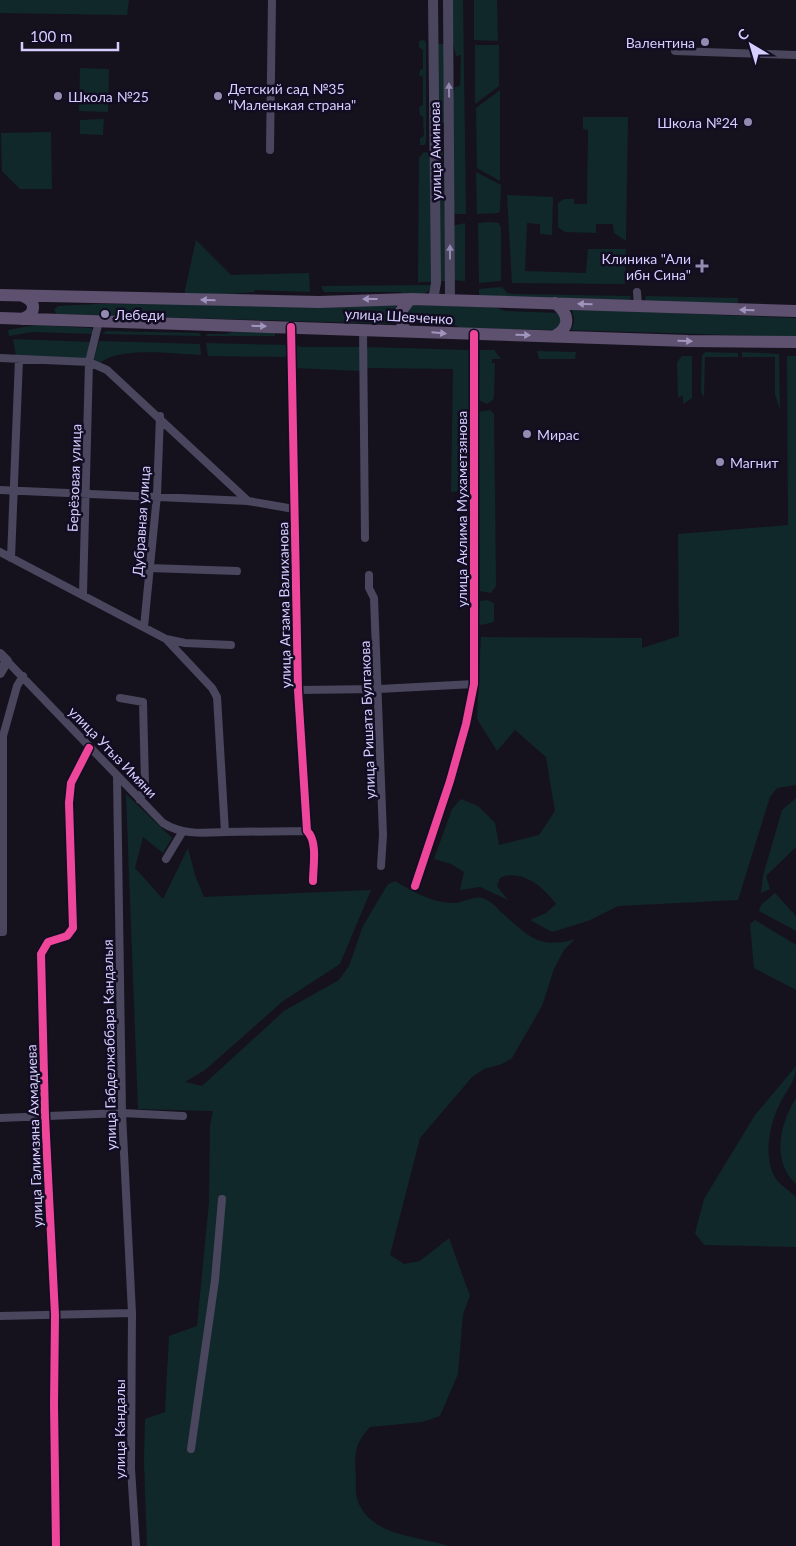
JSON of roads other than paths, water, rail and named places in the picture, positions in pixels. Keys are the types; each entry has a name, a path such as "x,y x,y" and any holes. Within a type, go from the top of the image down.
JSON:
{"main road":[{"name":"улица Шевченко","path":"0,295 319,302 410,299 796,312"},
{"path":"22,319 29,316 33,311 33,304 30,299 23,296"},
{"path":"57,320 50,317 46,311 46,305 50,300 58,297"},
{"path":"405,330 400,314 410,299"},
{"path":"555,303 564,311 567,320 564,330 555,336"},
{"name":"улица Шевченко","path":"0,318 405,330 474,334 796,342"}],"street":[{"path":"270,150 272,0"},
{"name":"улица Аминова","path":"433,0 436,283 433,300"},
{"name":"улица Аминова","path":"448,0 450,301"},
{"path":"675,51 796,55"},
{"path":"434,128 441,134 449,130"},
{"path":"434,145 449,145"},
{"path":"637,292 638,306"},
{"name":"Берёзовая улица","path":"83,594 89,362 99,321"},
{"name":"улица Агзама Валиханова","path":"292,327 298,690 308,831 313,842 313,881"},
{"path":"363,329 366,538"},
{"name":"улица Аклима Мухаметзянова","path":"415,886 453,772 466,724 474,684 474,334"},
{"path":"0,358 19,362 89,362 107,370 160,416 248,501"},
{"path":"11,558 19,362"},
{"name":"Дубравная улица","path":"144,626 157,495 160,416"},
{"path":"0,490 157,495 248,501 294,509"},
{"path":"0,552 166,639 212,688 217,697 224,832"},
{"path":"149,568 237,571"},
{"name":"улица Ришата Булгакова","path":"369,575 369,588 374,598 380,689 383,835 380,866"},
{"path":"166,639 185,643 231,645"},
{"path":"0,673 3,658"},
{"name":"улица Утыз Имяни","path":"3,658 163,823 175,830 183,832 308,831"},
{"path":"0,932 4,932 3,736 17,686 22,676"},
{"path":"298,690 380,689 474,684"},
{"path":"120,698 144,702 145,784 140,800"},
{"name":"улица Галимзяна Ахмадиева","path":"56,1546 55,1315 45,1116 41,954 48,942 67,936 73,928 69,802 71,784 89,748"},
{"name":"улица Габделжаббара Кандалыя","path":"117,777 122,1114 132,1313"},
{"path":"166,859 183,832"},
{"path":"0,1118 122,1114 183,1116"},
{"path":"191,1449 215,1280 222,1199"},
{"path":"0,1316 132,1313"},
{"name":"улица Кандалы","path":"132,1313 131,1469 136,1546"}],"place":[{"name":"Валентина","path":"705,42"},
{"name":"Школа №25","path":"58,96"},
{"name":"Детский сад №35 \"Маленькая страна\"","path":"218,96"},
{"name":"Школа №24","path":"748,122"},
{"name":"Клиника \"Али ибн Сина\"","path":"702,266"},
{"name":"Лебеди","path":"105,314"},
{"name":"Мирас","path":"527,434"},
{"name":"Магнит","path":"720,462"}]}
